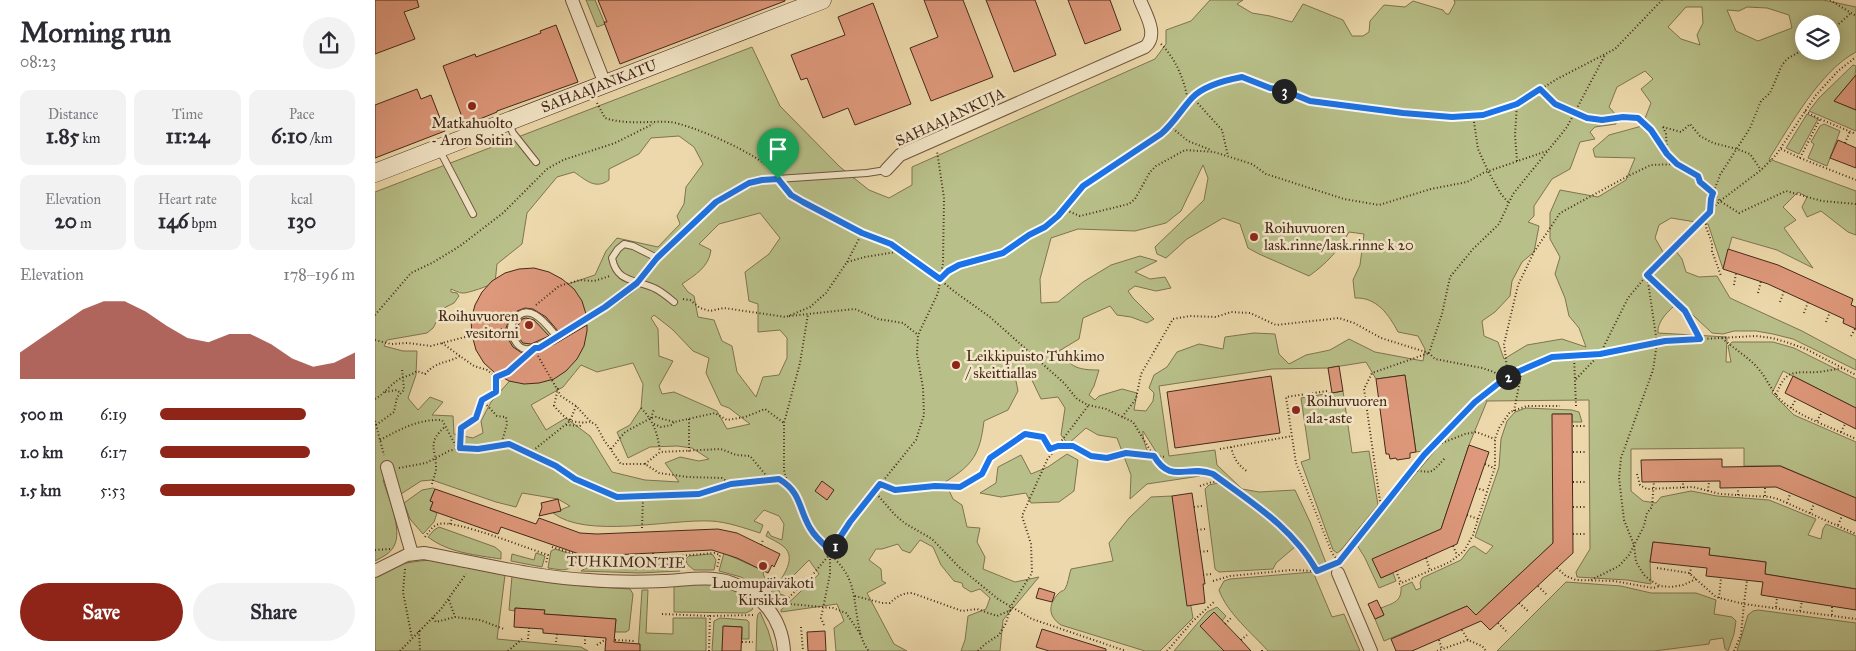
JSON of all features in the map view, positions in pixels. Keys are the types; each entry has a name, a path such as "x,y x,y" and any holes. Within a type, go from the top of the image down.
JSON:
{"main road":[{"name":"SAHAAJANKATU","path":"375,173 822,0"}],"street":[{"path":"572,0 605,84"},
{"name":"SAHAAJANKUJA","path":"886,170 900,155 1145,47 1150,43 1151,33 1140,0"},
{"path":"387,467 409,554"},
{"name":"TUHKIMONTIE","path":"375,571 409,554 424,553 559,578 640,582 723,580 743,588 762,602 777,622 783,639 784,651"},
{"path":"1339,567 1371,651"}],"lane":[{"path":"508,122 513,133 536,162"},
{"path":"438,148 473,214"},
{"name":"SAHAAJANKUJA","path":"535,348 557,337 605,307 637,283 657,258 707,210 726,196 749,183 762,180 886,170"},
{"path":"657,258 633,246 624,244 617,249 612,258 614,269 622,277 654,288 674,302"},
{"path":"535,348 525,349 517,344 511,333 511,325 516,317 523,313 539,316 557,337"}],"path":[{"path":"940,279 948,271 959,265 1003,253 1029,235 1045,227 1083,186 1131,155 1170,126 1193,98 1215,85 1242,77 1310,101 1412,114 1452,117 1483,115 1517,104 1557,78 1615,50 1663,0"},
{"path":"1830,0 1835,1 1856,16"},
{"path":"1840,23 1851,13"},
{"path":"1159,42 1169,52 1179,72 1187,90 1189,103"},
{"path":"1710,212 1711,199 1720,175 1750,128 1761,101 1770,93 1782,65 1795,54"},
{"path":"1429,354 1442,314 1450,277 1473,249 1499,224 1513,194 1567,127 1605,55"},
{"path":"1576,379 1600,354 1627,298 1647,275 1721,201 1761,170 1781,149 1816,95 1833,77 1856,58"},
{"path":"1540,89 1555,104 1587,118 1602,120 1623,117 1638,118 1651,130 1667,154 1677,164 1698,176 1700,182 1721,201 1739,213 1786,191 1822,201 1856,204"},
{"path":"1193,98 1222,130 1228,156"},
{"path":"596,101 605,118 618,122 669,122 686,125 754,157 768,166 791,195 862,233 891,244 990,317 1064,383 1077,399 1133,422 1164,469 1171,472 1203,470 1225,482 1286,529 1310,558 1317,571"},
{"path":"1517,104 1515,135 1517,162"},
{"path":"1805,111 1856,134"},
{"path":"1473,115 1478,149 1488,172 1501,194 1509,202"},
{"path":"1800,158 1820,119"},
{"path":"375,314 411,273 460,246 503,213 547,169 563,160 615,143 655,123"},
{"path":"1667,154 1666,134 1663,127 1681,132 1690,124 1700,136 1713,143 1750,154 1761,170"},
{"path":"1170,126 1188,141 1251,164 1266,174 1343,199 1379,205 1431,189 1467,182 1488,172 1547,152"},
{"path":"1845,143 1850,131"},
{"path":"1781,149 1856,180"},
{"path":"777,608 815,573 850,522 916,440 924,415 923,388 917,354 918,335 938,293 943,263 945,198 937,150"},
{"path":"1063,209 1080,216 1129,204 1135,199 1155,166 1185,150 1214,152"},
{"path":"1508,376 1504,344 1518,285 1534,252 1560,213 1630,174 1651,165 1677,164"},
{"path":"1705,217 1706,227 1712,243 1712,251 1721,276"},
{"path":"786,317 810,307 826,293 847,262 862,233"},
{"path":"847,262 865,257 902,252"},
{"path":"523,313 544,300 559,286 580,280 594,281 618,273"},
{"path":"1734,285 1736,273"},
{"path":"1647,275 1685,311 1700,339"},
{"path":"1647,275 1657,343 1653,370 1621,458 1619,478 1624,520 1634,545 1636,562 1644,576 1659,586"},
{"path":"1758,293 1761,281"},
{"path":"1780,302 1784,291"},
{"path":"674,302 681,298 691,300 700,308 710,311 723,308 786,317 855,309 878,319 903,323 918,335"},
{"path":"1804,313 1809,302"},
{"path":"1123,417 1136,399 1141,374 1173,319 1190,316 1216,317 1231,312 1250,314 1277,325 1339,318 1354,323 1381,338 1429,354 1435,359 1494,372 1503,380"},
{"path":"1826,322 1830,312"},
{"path":"789,487 785,470 784,423 800,363 808,314"},
{"path":"375,340 391,344 409,343 431,346 479,333 497,332 511,325"},
{"path":"1851,336 1855,329"},
{"path":"1213,581 1230,576 1291,570 1317,571 1339,567 1381,508 1430,448 1475,402 1508,376 1552,357 1600,354 1657,343 1755,336 1772,338 1806,350 1856,375"},
{"path":"1722,338 1755,366 1767,384 1773,388 1776,396 1791,408 1856,439"},
{"path":"442,343 474,366 487,370 496,377"},
{"path":"496,377 508,372 535,348 561,396 576,406 596,425 621,464 645,464 659,473 688,477 722,478 731,484"},
{"path":"1381,508 1364,389 1372,373 1429,354"},
{"path":"375,399 402,377 414,374 417,371 425,374 437,364 454,360 461,356"},
{"path":"1574,356 1576,406"},
{"path":"376,425 395,412 397,398 404,390 402,368"},
{"path":"1776,396 1781,382 1795,372 1822,372 1843,368"},
{"path":"1514,411 1522,370"},
{"path":"458,449 461,428 476,418 482,400 496,392 496,377"},
{"path":"558,388 554,406 570,421 591,422"},
{"path":"385,392 397,390 400,393"},
{"path":"1327,391 1286,397 1297,463 1339,567"},
{"path":"391,392 397,398"},
{"path":"1791,408 1796,399"},
{"path":"482,400 497,416 506,417 507,424 501,445"},
{"path":"978,651 999,635 1006,623 1011,606 1032,573 1031,544 1022,516 1047,460 1088,405"},
{"path":"530,453 570,421 576,406"},
{"path":"1396,571 1400,584 1450,562 1464,550 1473,535 1494,468 1495,439 1502,423 1510,412 1527,406 1560,406"},
{"path":"641,408 651,418 660,452"},
{"path":"653,423 661,427 672,425 675,422 715,414 727,420 745,417 765,408 784,423"},
{"path":"651,418 654,409"},
{"path":"1817,421 1822,412"},
{"path":"611,449 625,432 651,418 656,417 675,422"},
{"path":"689,419 689,452"},
{"path":"380,440 409,424 442,420 458,449"},
{"path":"375,421 387,467 401,468 426,463 449,451 458,449 478,449 509,444 556,466 575,479 617,497 699,494 731,484 779,479 797,494 810,528 820,542 831,552 849,579 855,596 861,636"},
{"path":"565,425 580,426 582,423"},
{"path":"1841,432 1845,424"},
{"path":"432,484 436,468 433,443 437,433 446,426"},
{"path":"1573,426 1587,426"},
{"path":"1430,448 1465,434 1477,432 1495,439"},
{"path":"880,484 895,490 935,486 960,487 982,474 990,458 1025,434 1043,437 1050,449 1058,446 1073,446 1091,456 1107,458 1126,453 1166,457"},
{"path":"1220,449 1292,436"},
{"path":"1231,447 1233,458 1248,472"},
{"path":"645,464 660,452 721,449 736,455 750,456 770,480"},
{"path":"1573,452 1587,452"},
{"path":"1411,472 1433,472 1445,458"},
{"path":"1485,464 1494,468"},
{"path":"1637,474 1640,485 1647,489 1693,487 1708,492 1778,499 1856,534"},
{"path":"1591,580 1619,566 1629,555 1644,526 1647,513 1651,507 1654,481"},
{"path":"1683,481 1683,488"},
{"path":"1708,492 1709,481"},
{"path":"1200,486 1212,482 1225,482"},
{"path":"1573,482 1587,482"},
{"path":"1476,488 1487,491"},
{"path":"1738,496 1739,488"},
{"path":"1765,488 1765,497"},
{"path":"874,491 901,520 933,539 966,573 998,599 1032,619 1097,641 1117,650 1127,651"},
{"path":"1787,503 1790,494"},
{"path":"642,528 643,497"},
{"path":"1810,513 1814,504"},
{"path":"1194,508 1202,506"},
{"path":"1573,507 1586,507"},
{"path":"1467,515 1478,519"},
{"path":"1838,526 1842,516"},
{"path":"450,524 452,518"},
{"path":"425,537 437,524 450,524 548,555 545,569"},
{"path":"479,532 481,528"},
{"path":"1197,530 1205,529"},
{"path":"1573,534 1586,534"},
{"path":"761,545 763,540"},
{"path":"553,546 582,556 580,564"},
{"path":"1453,546 1457,556"},
{"path":"375,550 394,550"},
{"path":"1200,552 1209,551"},
{"path":"717,572 721,552"},
{"path":"824,625 821,618 830,574 831,552"},
{"path":"653,553 653,560"},
{"path":"679,556 690,553 720,555"},
{"path":"409,554 403,592 412,638"},
{"path":"618,555 618,561"},
{"path":"1425,558 1431,570"},
{"path":"400,651 449,599 473,562"},
{"path":"1664,569 1665,564"},
{"path":"1690,575 1691,567"},
{"path":"1557,568 1566,576 1576,580 1627,583 1646,588 1683,585 1696,580"},
{"path":"1657,568 1682,571 1719,598 1744,604 1856,619"},
{"path":"1203,575 1212,574"},
{"path":"1719,598 1721,578"},
{"path":"1734,651 1741,635 1747,580"},
{"path":"1538,586 1547,595"},
{"path":"855,596 881,603 891,603 896,596 913,593 962,611 977,609 997,616 1011,610"},
{"path":"1776,608 1777,597"},
{"path":"449,599 455,617"},
{"path":"1167,651 1192,622 1215,600"},
{"path":"1801,611 1802,601"},
{"path":"784,602 833,608 846,613 869,651"},
{"path":"1519,603 1529,612"},
{"path":"1832,606 1832,615"},
{"path":"662,614 754,615"},
{"path":"709,651 710,616"},
{"path":"433,618 436,622 455,617 480,620 504,629"},
{"path":"1225,624 1231,618"},
{"path":"1497,623 1509,633"},
{"path":"1051,632 1053,626"},
{"path":"801,627 803,651"},
{"path":"528,639 529,628"},
{"path":"419,630 420,651"},
{"path":"1462,630 1468,640 1482,646 1486,651"},
{"path":"556,642 557,634"},
{"path":"1073,638 1075,634"},
{"path":"1241,640 1247,635"},
{"path":"585,636 585,644"},
{"path":"508,651 522,639"},
{"path":"597,645 606,639"},
{"path":"615,640 634,641"},
{"path":"1439,640 1442,648"},
{"path":"1437,651 1468,640"},
{"path":"1095,645 1097,641"},
{"path":"742,642 753,642"},
{"path":"802,646 807,645"}],"green space":[{"path":"586,0 595,0 605,24 597,27"},
{"path":"1210,0 1243,0 1237,4 1252,13 1292,22 1303,4 1343,20 1352,36 1363,36 1369,32 1370,21 1384,5 1405,7 1413,1 1443,10 1446,14 1449,14 1455,3 1454,0 1823,0 1856,7 1856,52 1830,72 1818,86 1796,116 1769,159 1856,191 1856,235 1848,232 1821,211 1807,217 1802,207 1807,197 1798,192 1783,207 1796,220 1784,228 1813,268 1777,250 1732,237 1723,269 1708,224 1671,218 1659,225 1655,238 1667,259 1675,250 1682,259 1686,272 1699,277 1717,276 1730,298 1802,331 1856,360 1856,370 1793,339 1773,334 1756,331 1712,333 1679,302 1664,316 1658,329 1658,333 1727,337 1726,362 1731,362 1728,346 1732,342 1773,342 1794,348 1856,379 1856,408 1783,371 1772,393 1794,415 1856,442 1856,498 1781,466 1744,466 1744,448 1631,449 1631,491 1643,501 1656,503 1661,497 1691,491 1717,496 1769,500 1816,519 1808,535 1821,539 1826,524 1856,536 1856,589 1765,574 1766,562 1709,555 1709,548 1653,542 1650,562 1651,584 1627,580 1577,577 1576,572 1590,549 1589,400 1487,401 1469,445 1441,529 1373,559 1381,578 1393,573 1396,581 1379,588 1357,545 1446,437 1484,400 1487,400 1481,394 1423,451 1416,452 1405,375 1376,379 1366,362 1328,368 1272,369 1159,386 1169,456 1215,450 1217,465 1242,489 1259,492 1295,490 1326,563 1319,565 1298,538 1279,518 1214,470 1208,468 1172,468 1165,466 1143,431 1150,456 1163,472 1175,475 1200,476 1147,484 1130,499 1131,475 1117,438 1098,435 1086,428 1068,444 1061,435 1065,408 1058,397 1041,399 1029,374 1015,376 1018,391 1008,410 984,421 980,442 969,464 945,482 953,499 962,505 967,527 980,528 977,542 985,557 983,569 1015,582 1039,577 1003,620 1000,651 961,651 965,640 968,616 986,609 990,598 980,589 971,592 963,587 962,583 954,581 941,565 933,547 920,540 910,553 902,550 898,544 876,549 869,560 881,569 882,581 886,583 867,593 894,644 907,651 836,651 834,628 844,621 837,604 781,612 819,574 809,560 779,590 780,594 786,596 781,602 776,602 769,595 786,571 789,557 788,551 783,546 766,536 768,531 771,536 782,540 784,524 779,516 764,510 754,521 763,525 760,533 730,524 711,521 629,526 586,525 568,521 553,513 570,506 558,499 522,493 516,507 432,480 421,481 401,494 395,477 383,480 394,513 397,531 396,539 390,551 375,561 375,192 752,47 780,106 840,167 869,190 889,198 912,185 912,167 1155,59 1166,44 1166,30 1191,21","holes":["1686,7 1702,7 1703,23 1697,35 1700,45 1681,39 1668,27","1747,7 1767,8 1789,15 1792,28 1758,41 1736,31 1727,10 1739,11","1645,71 1653,79 1641,89 1651,103 1642,126 1609,135 1593,149 1595,157 1635,158 1626,180 1598,197 1560,190 1550,213 1550,239 1560,257 1555,274 1565,298 1569,316 1579,328 1586,347 1562,339 1527,345 1504,359 1498,342 1484,336 1482,321 1495,312 1510,296 1512,281 1522,262 1534,252 1539,226 1528,222 1534,216 1534,206 1552,179 1570,169 1580,142 1595,139 1590,132 1595,127 1616,124 1616,115 1609,107 1617,87","679,136 694,147 703,164 686,187 684,204 677,216 680,224 658,247 617,238 606,251 595,275 568,284 498,314 510,347 522,367 491,402 481,421 483,433 473,438 454,434 453,416 432,415 443,402 430,397 418,410 408,398 416,375 417,351 403,351 384,346 387,340 427,333 433,328 444,308 454,303 459,296 457,293 451,292 451,289 459,293 465,293 495,283 497,264 522,244 527,213 557,177 574,172 591,183 604,183 609,180 609,169 639,154 651,138","1203,165 1208,178 1204,200 1155,247 1157,254 1166,258 1187,239 1223,218 1240,224 1248,248 1309,276 1332,256 1349,232 1364,234 1360,265 1353,280 1355,298 1363,298 1376,304 1391,319 1398,332 1418,336 1425,349 1423,361 1375,352 1349,339 1330,350 1306,355 1289,364 1279,354 1275,334 1254,333 1225,337 1223,349 1199,344 1177,352 1167,367 1154,375 1149,388 1154,393 1153,401 1146,411 1134,410 1137,393 1122,389 1099,396 1095,400 1089,395 1099,370 1076,367 1067,361 1059,351 1079,339 1083,318 1110,306 1117,315 1131,317 1147,323 1154,319 1128,291 1135,286 1156,291 1171,288 1165,277 1150,279 1135,272 1157,261 1140,256 1111,265 1083,282 1058,302 1041,303 1040,279 1051,238 1078,229 1135,231 1166,223 1181,211","760,213 780,238 769,254 745,272 749,301 758,304 758,332 780,330 787,338 787,358 779,375 763,377 756,397 737,372 732,346 722,341 714,320 698,317 694,296 682,284 704,266 711,250 699,244 719,224","654,315 672,329 693,351 709,358 706,373 721,405 729,408 750,424 727,429 717,411 674,392 662,394 659,386 673,361 659,356 658,329 651,318","633,363 643,384 641,408 630,425 617,432 628,458 650,447 677,446 692,448 709,459 699,461 680,457 665,463 679,482 645,480 612,472 590,436 566,418 546,430 531,405 563,387 581,365 597,372"]},
{"path":"1853,65 1856,66 1855,76 1834,101 1856,110 1856,131 1809,111 1819,98"},
{"path":"1807,114 1818,119 1799,154 1786,148"},
{"path":"1824,124 1840,131 1827,166 1808,158 1814,144 1811,142 1820,126"},
{"path":"1343,391 1352,453 1369,451 1378,505 1337,553 1333,550 1301,462 1310,459 1301,398"},
{"path":"1526,408 1572,410 1579,412 1582,422 1572,422 1572,414 1553,414 1553,543 1476,615 1467,606 1384,641 1375,619 1384,615 1381,608 1398,599 1401,587 1412,582 1416,590 1421,588 1422,578 1461,560 1470,548 1474,546 1486,554 1493,546 1475,537 1499,467 1501,439 1507,421 1515,412"},
{"path":"1067,454 1078,460 1074,491 1059,502 1031,503 1026,493 1001,497 980,493 996,483 998,467 1021,455 1031,474 1048,467"},
{"path":"1218,483 1259,512 1296,546 1276,563 1273,569 1219,572 1215,569 1205,489 1209,485"},
{"path":"435,489 430,501 433,502 430,510 437,513 434,522 423,534 410,519 404,503 422,490"},
{"path":"1172,496 1193,618 1160,651 1145,651 1061,625 1057,622 1051,610 1052,602 1065,589 1071,569 1113,561 1109,543 1129,518 1151,497"},
{"path":"439,527 495,547 501,552 501,559 445,547 428,537"},
{"path":"555,549 577,556 579,559 569,569 548,568 551,551"},
{"path":"536,553 545,556 542,567 511,561 512,554 534,560"},
{"path":"724,553 764,571 765,578 760,588 741,577 719,571"},
{"path":"710,554 716,560 714,570 694,570 687,564 686,559 689,556"},
{"path":"429,560 505,575 497,639 581,647 588,651 375,651 375,577 394,566"},
{"path":"674,564 679,567 680,571 639,573 581,571 586,568"},
{"path":"1313,572 1332,617 1344,614 1360,651 1268,651 1234,615 1219,590 1224,581 1230,579"},
{"path":"512,576 583,586 630,589 633,594 629,630 626,632 615,632 616,619 544,614 544,610 515,608 515,611 509,610"},
{"path":"1566,582 1621,586 1651,593 1696,593 1716,600 1714,614 1732,617 1736,621 1728,651 1725,649 1723,638 1710,640 1709,644 1654,651 1497,651"},
{"path":"719,584 735,589 755,601 752,610 746,613 674,612 674,585"},
{"path":"642,590 648,590 646,633 673,634 673,618 706,618 706,651 638,651"},
{"path":"1217,607 1226,616 1222,621 1224,651 1174,651 1207,612"},
{"path":"1758,610 1856,623 1856,651 1737,651 1748,615"},
{"path":"760,612 774,651 756,651 757,619"},
{"path":"720,618 747,620 749,622 749,639 742,639 742,627 724,626 722,651 712,651 714,621"}],"building":[{"path":"375,0 417,0 419,7 404,12 415,39 375,54"},
{"path":"598,0 785,0 785,1 620,64"},
{"path":"924,0 963,0 993,77 931,101 910,48 938,37"},
{"path":"986,0 1035,0 1056,55 1014,72"},
{"path":"1068,0 1110,0 1121,30 1085,44"},
{"path":"873,3 911,104 855,125 848,108 823,118 807,78 801,80 791,55 845,35 838,17"},
{"path":"556,25 578,82 497,111 465,125 443,66 475,54 476,57 541,33 540,31"},
{"path":"1856,75 1856,110 1834,101"},
{"path":"417,89 421,99 431,95 445,131 375,158 375,105"},
{"path":"1838,140 1856,148 1856,168 1830,158"},
{"path":"1728,249 1778,265 1853,299 1851,305 1856,307 1856,329 1843,323 1844,319 1768,284 1723,269"},
{"name":"Roihuvuoren vesitorni","path":"534,268 549,272 562,279 574,289 582,301 586,314 558,331 546,317 533,309 525,308 517,311 509,320 506,328 507,337 513,347 522,353 533,353 555,344 587,325 587,331 584,346 577,359 566,371 554,379 524,384 509,381 495,373 484,363 476,350 471,320 475,305 482,292 492,281 505,273 519,269"},
{"name":"Roihuvuoren vesitorni","path":"522,319 534,320 549,336 531,344 523,343 518,337 516,329"},
{"path":"1339,366 1343,391 1332,393 1328,368"},
{"path":"1405,375 1416,452 1410,453 1410,458 1397,460 1396,458 1390,459 1389,454 1386,454 1376,379"},
{"path":"1271,376 1280,433 1175,448 1167,392"},
{"path":"1793,376 1856,408 1856,429 1785,393"},
{"path":"1552,414 1572,414 1573,553 1490,630 1481,621 1412,651 1396,651 1391,639 1467,606 1476,615 1553,543"},
{"path":"1469,445 1489,452 1457,544 1381,578 1372,559 1441,529"},
{"path":"1722,459 1722,467 1780,466 1856,498 1856,521 1776,487 1720,488 1720,481 1642,482 1641,460"},
{"path":"822,481 834,490 827,500 815,491"},
{"path":"435,489 536,524 539,518 580,533 718,529 737,533 780,554 774,567 772,565 768,573 737,558 712,550 582,555 501,527 498,534 430,510 433,502 430,501"},
{"path":"1192,493 1205,584 1203,584 1205,603 1187,606 1172,496"},
{"path":"558,499 561,511 539,516 542,507 541,503"},
{"path":"1653,542 1710,548 1709,555 1766,562 1765,574 1856,589 1856,610 1761,595 1763,582 1706,576 1707,568 1650,562"},
{"path":"1039,588 1055,593 1052,602 1036,598"},
{"path":"1377,600 1384,615 1375,619 1368,604"},
{"path":"515,608 545,610 544,614 616,619 614,642 640,644 640,651 605,651 606,638 543,633 543,629 514,627"},
{"path":"1214,612 1251,651 1224,651 1200,626"},
{"path":"723,626 742,627 741,651 722,651"},
{"path":"1042,629 1106,649 1106,651 1049,651 1036,647"},
{"path":"825,631 826,651 808,651 807,632"}],"place":[{"name":"Matkahuolto - Aron Soitin","path":"472,106"},
{"name":"Roihuvuoren lask.rinne/lask.rinne k 20","path":"1254,237"},
{"name":"Roihuvuoren vesitorni","path":"529,325"},
{"name":"Leikkipuisto Tuhkimo / skeittiallas","path":"956,365"},
{"name":"Roihuvuoren ala-aste","path":"1296,410"},
{"name":"Luomupäiväkoti Kirsikka","path":"763,566"}],"route":[{"path":"1242,77 1310,101 1403,113 1452,117 1483,115 1517,104 1540,89 1555,104 1587,118 1602,120 1623,117 1638,118 1651,130 1667,154 1677,164 1698,176 1700,182 1706,185 1713,193 1710,212 1647,275 1685,311 1700,339 1665,341 1600,354 1552,357 1508,376 1475,402 1424,455 1339,562 1317,571 1310,558 1286,529 1213,474 1203,470 1171,472 1164,469 1154,456 1126,453 1107,458 1091,456 1073,446 1058,446 1050,449 1043,437 1025,434 990,458 982,474 960,487 935,486 895,490 880,484 850,522 831,551 820,542 810,528 797,494 779,479 731,484 699,494 617,497 575,479 556,466 509,444 478,449 460,448 461,428 476,418 482,400 496,392 496,377 508,372 535,348 539,348 605,307 637,283 657,258 716,202 749,183 778,179 791,195 862,233 891,244 940,279 948,271 959,265 992,258 1003,253 1029,235 1045,227 1058,216 1083,186 1161,134 1193,98 1225,81 1242,77"}]}
